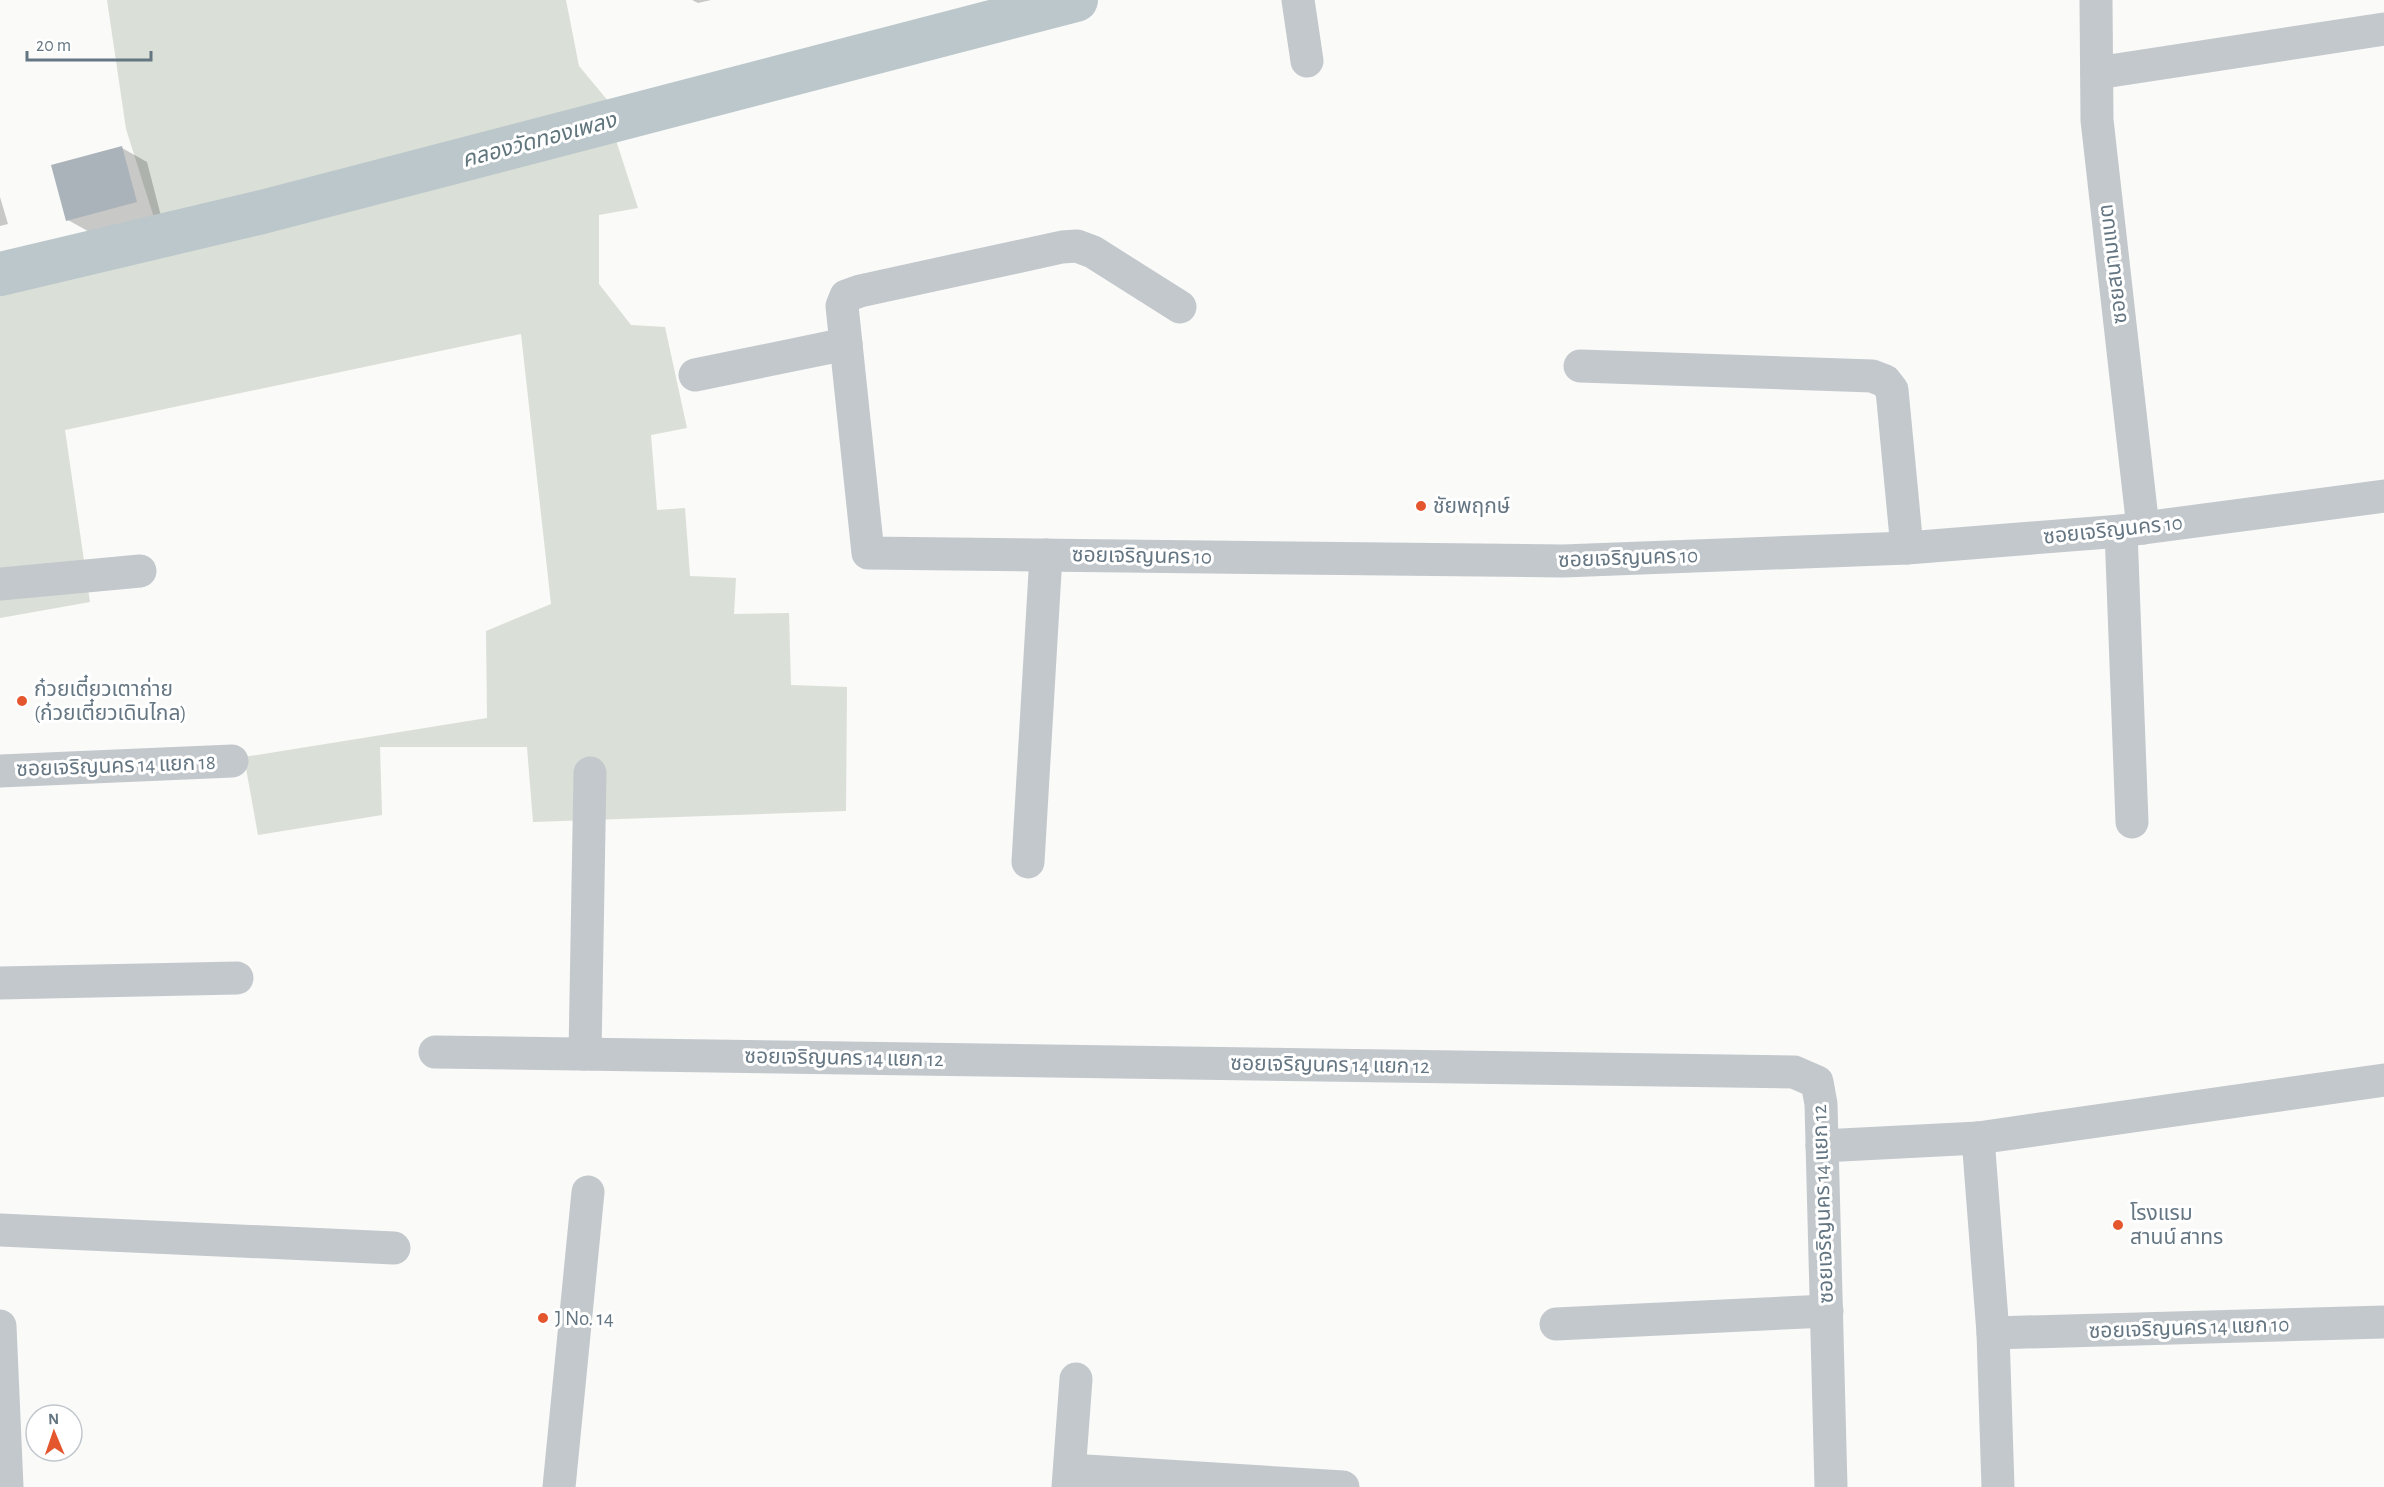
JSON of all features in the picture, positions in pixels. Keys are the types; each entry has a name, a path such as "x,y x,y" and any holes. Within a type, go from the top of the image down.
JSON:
{"street":[{"path":"1298,0 1306,62"},
{"name":"ซอยสนามแบต","path":"2096,0 2097,120 2132,530 2132,822"},
{"path":"2097,73 2384,29"},
{"path":"695,375 846,344 842,306 846,296 860,291 1062,247 1077,246 1093,252 1180,307"},
{"name":"ซอยเจริญนคร 10","path":"846,344 868,553 1563,561 1907,548 2132,530 2384,496"},
{"path":"1580,366 1872,376 1885,381 1892,390 1907,548"},
{"path":"1028,862 1046,555"},
{"path":"0,584 140,571"},
{"name":"ซอยเจริญนคร 14 แยก 18","path":"0,771 232,761"},
{"path":"585,1054 590,773"},
{"path":"0,982 237,978"},
{"name":"ซอยเจริญนคร 14 แยก 12","path":"435,1052 1794,1072 1817,1082 1821,1104 1831,1487"},
{"path":"1822,1146 1978,1138 2384,1080"},
{"path":"1978,1138 1993,1333 1998,1487"},
{"path":"559,1487 588,1192"},
{"path":"0,1230 394,1248"},
{"path":"1556,1324 1827,1311"},
{"name":"ซอยเจริญนคร 14 แยก 10","path":"1993,1333 2384,1322"},
{"path":"0,1326 7,1487"},
{"path":"1076,1379 1069,1478 1343,1487"}],"shaded area":[{"path":"107,0 566,0 579,66 609,102 156,224 126,129"},
{"path":"613,131 638,208 599,215 599,284 631,325 665,327 687,428 651,435 657,510 685,508 690,576 736,578 734,614 789,613 791,685 847,687 846,811 533,822 527,747 380,747 382,815 258,835 244,757 487,718 486,631 551,604 521,334 65,430 90,602 0,618 0,287"}],"building":[{"path":"122,146 137,202 66,221 51,165"}],"waterway":[{"name":"คลองวัดทองเพลง","path":"0,274 262,212 1076,0"}],"place":[{"name":"ชัยพฤกษ์","path":"1421,506"},
{"name":"ก๋วยเตี๋ยวเตาถ่าย (ก๋วยเตี๋ยวเดินไกล)","path":"22,701"},
{"name":"โรงแรม สานน์ สาทร","path":"2118,1225"},
{"name":"J No. 14","path":"543,1318"}]}
